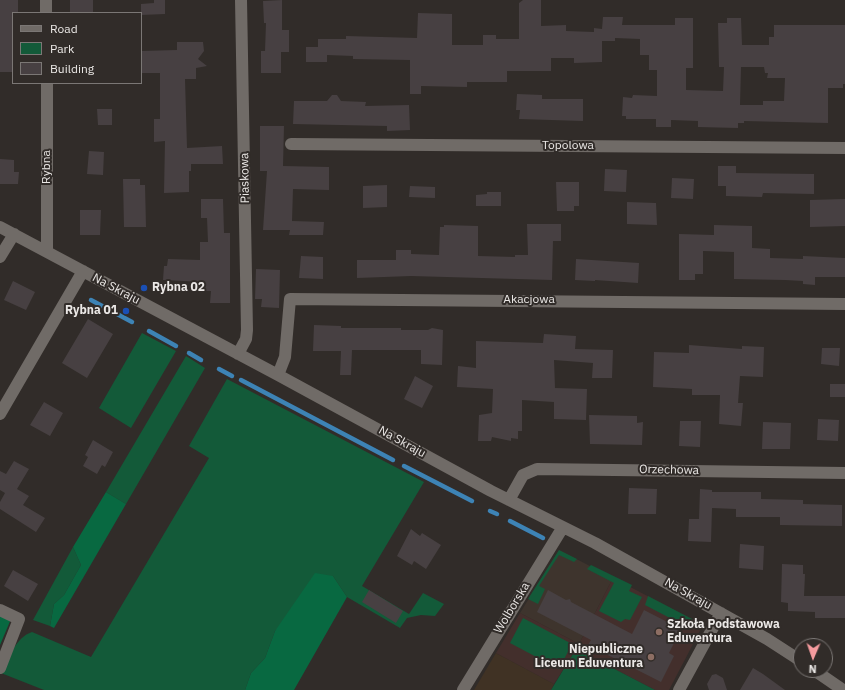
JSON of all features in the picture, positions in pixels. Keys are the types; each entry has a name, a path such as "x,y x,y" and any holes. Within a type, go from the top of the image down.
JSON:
{"street":[{"path":"46,0 46,12"},
{"name":"Piaskowa","path":"238,354 246,339 247,330 242,0"},
{"name":"Rybna","path":"47,84 47,252"},
{"name":"Topolowa","path":"291,144 845,148"},
{"name":"Na Skraju","path":"0,227 509,500 563,527 721,613 793,656"},
{"path":"0,257 14,234"},
{"path":"0,414 83,271"},
{"name":"Akacjowa","path":"278,375 285,357 290,299 845,304"},
{"name":"Orzechowa","path":"509,500 523,475 537,468 845,473"},
{"name":"Wolborska","path":"463,690 563,527"},
{"path":"0,610 19,619 0,668"},
{"path":"679,690 721,613"},
{"path":"826,678 843,690"}],"shaded area":[{"path":"559,550 613,578 579,644 520,613"},
{"path":"613,578 703,625 669,690 655,690 576,649 554,684 496,653 520,613 579,644"},
{"path":"496,653 554,684 551,690 474,690"}],"green space":[{"path":"142,333 176,351 131,428 99,408"},
{"path":"186,356 205,368 126,504 106,492"},
{"path":"227,379 424,482 362,586 409,614 423,593 444,604 435,616 421,615 407,618 400,628 347,597 333,576 275,631 265,658 251,673 245,690 44,690 1,673 17,643 32,632 91,657 209,458 189,446"},
{"path":"106,492 126,504 54,628 50,626 54,604 64,595 81,565 73,547"},
{"path":"73,547 81,565 64,595 54,604 50,626 33,620"},
{"path":"559,550 577,559 574,562 559,555 539,586 545,589 538,604 528,599"},
{"path":"591,565 632,585 629,591 642,597 630,620 625,619 621,622 599,611 614,583 587,569"},
{"path":"315,573 333,576 347,597 294,690 245,690 251,673 265,658 275,631"},
{"path":"648,596 694,620 689,628 645,605"},
{"path":"0,613 11,619 0,645"},
{"path":"523,618 572,644 559,669 510,643"},
{"path":"576,649 655,690 551,690"}],"building":[{"path":"0,0 18,0 18,12 12,12 12,72 0,72"},
{"path":"70,0 93,0 93,12 70,12"},
{"path":"154,0 165,0 165,14 142,15 141,4 154,3"},
{"path":"282,0 282,30 289,30 289,52 281,52 281,73 261,73 261,51 265,51 266,23 264,23 263,1"},
{"path":"523,0 541,0 541,26 566,25 566,31 594,32 594,28 602,29 603,17 623,17 622,25 675,25 675,18 693,18 693,68 686,68 686,90 723,91 724,67 719,67 718,23 727,23 727,18 741,18 742,45 769,45 769,37 774,37 774,25 845,25 845,84 843,84 843,88 828,88 828,123 744,121 744,123 738,123 738,128 698,127 698,121 671,120 671,127 656,127 656,119 626,119 626,116 622,116 623,97 632,98 633,95 657,96 657,70 649,70 649,55 640,55 640,39 615,38 615,41 602,41 602,62 574,63 574,58 551,58 551,71 507,71 507,82 467,82 467,87 421,86 421,94 410,94 410,60 353,59 353,56 327,55 327,62 306,62 306,47 318,47 318,39 346,39 346,36 417,38 418,13 452,14 452,45 483,45 483,35 496,35 496,39 519,39 519,3","holes":["741,67 764,67 765,73 768,73 767,78 785,78 784,101 763,101 763,105 740,105"]},
{"path":"177,42 203,42 204,51 198,59 207,66 196,68 196,79 185,79 187,148 222,146 223,164 191,164 191,171 189,171 189,192 164,193 165,141 154,142 154,119 160,119 160,73 142,73 142,51 177,50"},
{"path":"517,94 542,95 542,99 583,99 583,121 519,119 520,110 516,110"},
{"path":"332,95 337,95 341,101 366,102 365,106 409,105 410,130 387,131 387,126 293,124 294,101 327,101"},
{"path":"97,109 112,109 112,125 98,125"},
{"path":"260,126 284,126 283,166 329,167 329,190 293,189 292,221 324,222 323,235 289,235 290,230 263,230 267,171 260,171"},
{"path":"89,151 104,152 103,175 87,174"},
{"path":"0,159 14,160 14,172 19,172 18,184 0,184"},
{"path":"718,166 736,166 736,173 814,174 814,194 763,193 762,197 726,196 726,186 718,186"},
{"path":"605,169 627,170 626,192 604,191"},
{"path":"672,178 694,179 693,199 671,198"},
{"path":"123,179 140,179 140,185 145,185 146,227 124,227"},
{"path":"556,182 579,182 579,206 574,206 574,211 557,211"},
{"path":"387,185 387,207 363,208 363,186"},
{"path":"410,186 435,187 435,198 409,197"},
{"path":"487,192 501,192 501,206 476,206 476,195 487,194"},
{"path":"201,199 223,199 224,233 230,233 230,303 210,303 211,291 204,291 204,282 163,280 164,266 167,266 168,259 200,260 200,242 208,242 207,218 201,218"},
{"path":"845,199 845,226 810,227 810,200"},
{"path":"627,202 656,203 657,225 627,224"},
{"path":"80,210 101,210 100,235 80,235"},
{"path":"527,224 561,224 561,241 553,241 552,280 411,276 357,278 357,260 396,260 396,250 411,250 411,254 439,255 440,227 444,227 444,225 478,226 478,256 515,257 515,255 528,255"},
{"path":"714,225 752,226 752,248 770,249 770,258 803,259 803,256 845,258 845,277 815,277 815,285 803,284 803,281 734,279 734,252 703,251 703,274 695,274 695,280 679,280 679,234 714,235"},
{"path":"301,256 323,257 323,279 299,278"},
{"path":"576,259 639,263 638,283 575,280"},
{"path":"256,269 280,270 279,308 261,307 262,299 255,299"},
{"path":"13,281 35,292 26,310 4,300"},
{"path":"88,319 113,334 87,378 62,363"},
{"path":"314,325 341,326 341,328 401,328 401,330 428,330 432,328 443,330 442,365 421,364 421,350 352,350 351,375 340,375 341,351 313,351"},
{"path":"544,334 576,336 575,349 613,350 612,378 592,378 593,363 554,360 555,388 587,389 586,420 554,419 554,402 522,400 522,431 518,431 518,439 511,438 511,441 492,437 491,441 478,441 479,415 492,413 493,389 457,387 458,366 476,368 476,341 543,343"},
{"path":"689,345 742,349 742,346 764,347 763,377 740,376 738,403 743,403 741,426 719,424 720,395 692,395 692,389 653,387 654,352 689,353"},
{"path":"822,348 840,348 839,366 821,364"},
{"path":"415,376 433,386 422,408 404,399"},
{"path":"830,384 845,384 845,397 830,397"},
{"path":"44,402 63,413 50,436 30,425"},
{"path":"589,415 637,416 637,423 643,422 642,445 590,444"},
{"path":"818,419 839,420 838,441 817,440"},
{"path":"680,421 701,421 700,447 679,446"},
{"path":"763,422 791,423 790,449 762,449"},
{"path":"93,440 113,452 105,467 102,465 97,474 83,466 88,457 85,455"},
{"path":"14,461 29,469 17,489 29,496 23,505 45,518 36,532 0,509 0,502 5,493 0,490 0,471 6,474"},
{"path":"629,488 657,489 656,514 628,514"},
{"path":"700,489 712,490 712,492 761,492 761,499 803,500 803,504 842,505 842,526 780,525 780,517 736,517 736,509 712,508 711,542 688,541 689,519 699,519"},
{"path":"411,529 420,536 422,533 441,545 426,569 414,561 412,565 397,556"},
{"path":"740,544 764,546 763,570 739,568"},
{"path":"782,564 803,565 803,574 805,574 804,596 845,596 845,618 815,618 815,612 788,611 788,603 781,602"},
{"path":"13,570 38,584 28,601 4,586"},
{"path":"369,590 403,611 396,623 362,602"},
{"path":"548,590 566,600 570,599 571,602 632,634 644,610 681,629 669,653 674,656 661,682 588,645 591,640 537,612"},
{"path":"753,668 763,674 785,690 740,690"},
{"path":"716,674 723,678 727,690 709,690 707,684 712,675"}],"waterway":[{"path":"91,300 132,322"},
{"path":"149,331 176,346"},
{"path":"189,353 201,360"},
{"path":"219,369 232,376"},
{"path":"241,380 393,460"},
{"path":"404,466 472,501"},
{"path":"490,511 497,514"},
{"path":"510,521 543,538"}],"place":[{"name":"Rybna 02","path":"144,288"},
{"name":"Rybna 01","path":"126,311"},
{"name":"Szkoła Podstawowa Eduventura","path":"659,632"},
{"name":"Niepubliczne Liceum Eduventura","path":"651,657"}]}
